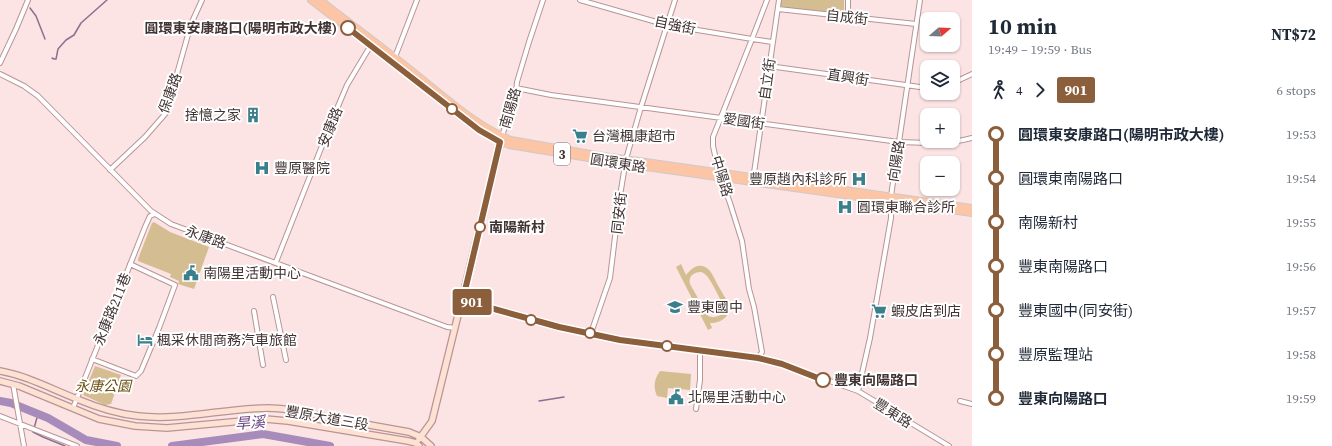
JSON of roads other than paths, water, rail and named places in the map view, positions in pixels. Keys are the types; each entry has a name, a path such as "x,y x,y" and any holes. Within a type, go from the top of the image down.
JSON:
{"main road":[{"name":"圓環東路","path":"311,0 372,43"},
{"name":"圓環東路","path":"320,0 479,130 501,139 626,162 720,176 891,199 972,208"},
{"name":"圓環東路","path":"891,199 972,213"}],"street":[{"name":"保康路","path":"110,170 166,113 191,24 202,0"},
{"path":"394,60 417,0"},
{"name":"南陽路","path":"417,445 432,421 501,139 516,93 516,88 529,42 543,0"},
{"name":"自強街","path":"580,0 667,25 772,42"},
{"name":"同安街","path":"591,333 610,278 616,242 620,196 626,162 641,107 675,0"},
{"name":"中陽路","path":"758,358 762,352 754,307 749,289 742,241 720,176 713,146 713,137 767,0"},
{"name":"自立街","path":"753,180 779,0"},
{"path":"848,0 848,17"},
{"name":"向陽路","path":"858,391 870,338 891,218 891,199 920,0"},
{"path":"0,63 28,2"},
{"name":"自成街","path":"778,9 916,24"},
{"name":"安康路","path":"276,262 347,85 372,43"},
{"name":"直興街","path":"769,66 920,87"},
{"name":"永康路","path":"0,74 24,86 38,96 155,214 171,224 447,327 455,328"},
{"path":"960,80 972,74"},
{"name":"愛國街","path":"516,88 641,107 899,142 940,144 972,138"},
{"name":"永康路211巷","path":"73,408 150,216 155,214"},
{"path":"92,359 136,376 141,371 159,328 175,285 130,264"},
{"path":"273,297 286,360"},
{"name":"豐東路","path":"463,299 559,327 620,340 758,358 782,364 858,391 949,446"},
{"path":"254,311 263,365"},
{"path":"696,409 700,380 700,350"},
{"name":"豐原大道三段","path":"0,371 34,380 76,399 109,410 137,416 186,416 252,408 270,408 292,410 409,432 421,437"},
{"name":"豐原大道三段","path":"0,381 13,384 51,398 99,419 135,426 167,428 265,419 288,421 417,445"},
{"path":"13,384 24,446"},
{"path":"960,401 972,404"},
{"path":"0,416 20,422 77,446"},
{"path":"421,437 431,446"}],"waterway":[{"path":"52,58 56,59 58,49 66,40 74,35 81,23 107,0"},
{"path":"30,8 36,16 45,39"},
{"path":"539,401 564,397"},
{"name":"旱溪","path":"0,401 11,403 48,418 86,440 117,446"},
{"path":"38,414 33,432 65,446"},
{"name":"旱溪","path":"172,446 263,434 330,446"}],"place":[{"name":"圓環東安康路口(陽明市政大樓)","path":"348,28"},
{"name":"捨憶之家","path":"253,115"},
{"name":"台灣楓康超市","path":"580,136"},
{"name":"豐原醫院","path":"262,168"},
{"name":"豐原趙內科診所","path":"859,179"},
{"name":"圓環東聯合診所","path":"845,207"},
{"name":"南陽新村","path":"480,227"},
{"name":"南陽里活動中心","path":"191,273"},
{"name":"豐東國中","path":"675,307"},
{"name":"蝦皮店到店","path":"879,311"},
{"name":"楓采休閒商務汽車旅館","path":"145,340"},
{"name":"豐東向陽路口","path":"823,380"},
{"name":"北陽里活動中心","path":"676,397"}],"park label":[{"name":"永康公園","path":"103,386"}]}
